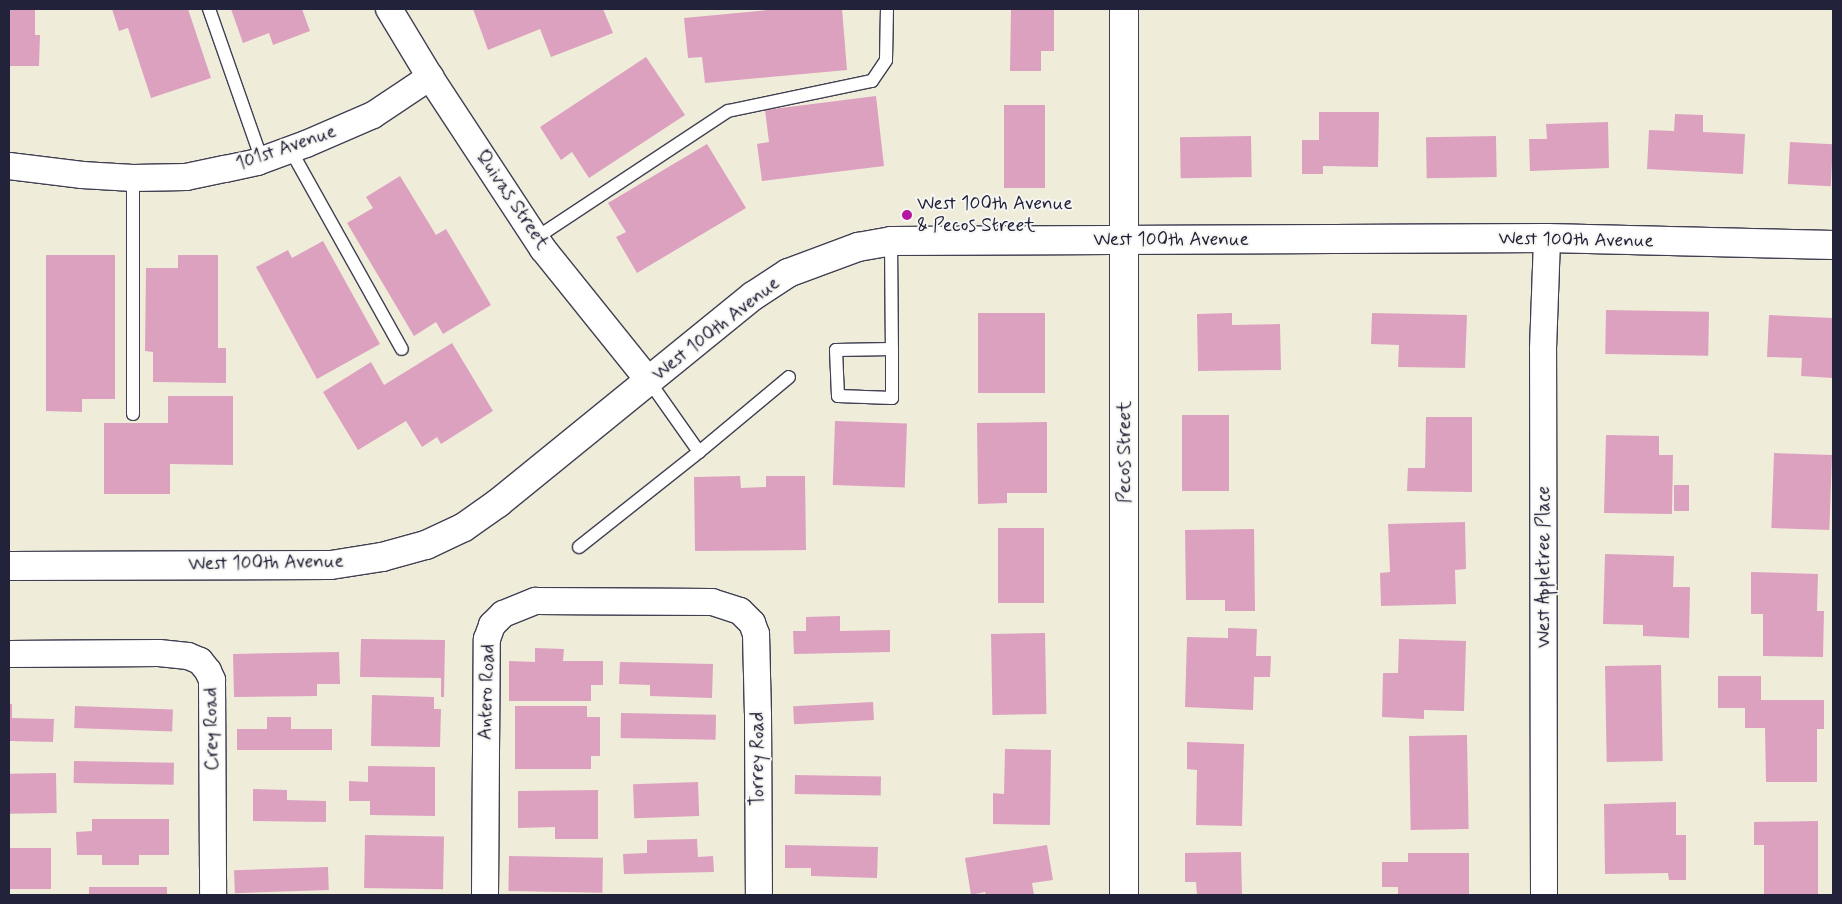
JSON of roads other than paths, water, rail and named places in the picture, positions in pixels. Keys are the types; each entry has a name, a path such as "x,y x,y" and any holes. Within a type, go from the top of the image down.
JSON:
{"street":[{"name":"Quivas Street","path":"390,9 430,77 536,238 649,381"},
{"name":"Pecos Street","path":"1124,9 1124,895"},
{"name":"101st Avenue","path":"9,166 82,175 133,178 186,177 262,160 373,115 430,77"},
{"name":"West 100th Avenue","path":"9,566 331,565 382,557 417,547 464,526 498,503 753,296 788,273 858,247 891,241 1547,238 1833,245"},
{"name":"West Appletree Place","path":"1544,895 1543,350 1547,238"},
{"name":"Antero Road","path":"485,895 485,685 487,638 492,625 503,614 536,601 651,601 727,605 740,610 752,623"},
{"name":"Torrey Road","path":"752,623 756,634 759,895"},
{"name":"Crey Road","path":"9,654 158,653 188,656 200,661 212,680 213,895"}],"lane":[{"path":"208,9 262,160"},
{"path":"536,238 728,111 872,81 886,60 887,9"},
{"path":"290,149 402,349"},
{"path":"133,178 133,414"},
{"path":"891,241 892,350 892,398 838,396 836,350 892,350"},
{"path":"579,547 699,452 789,377"},
{"path":"649,381 699,452"}],"place":[{"name":"West 100th Avenue & Pecos Street","path":"907,215"}]}
